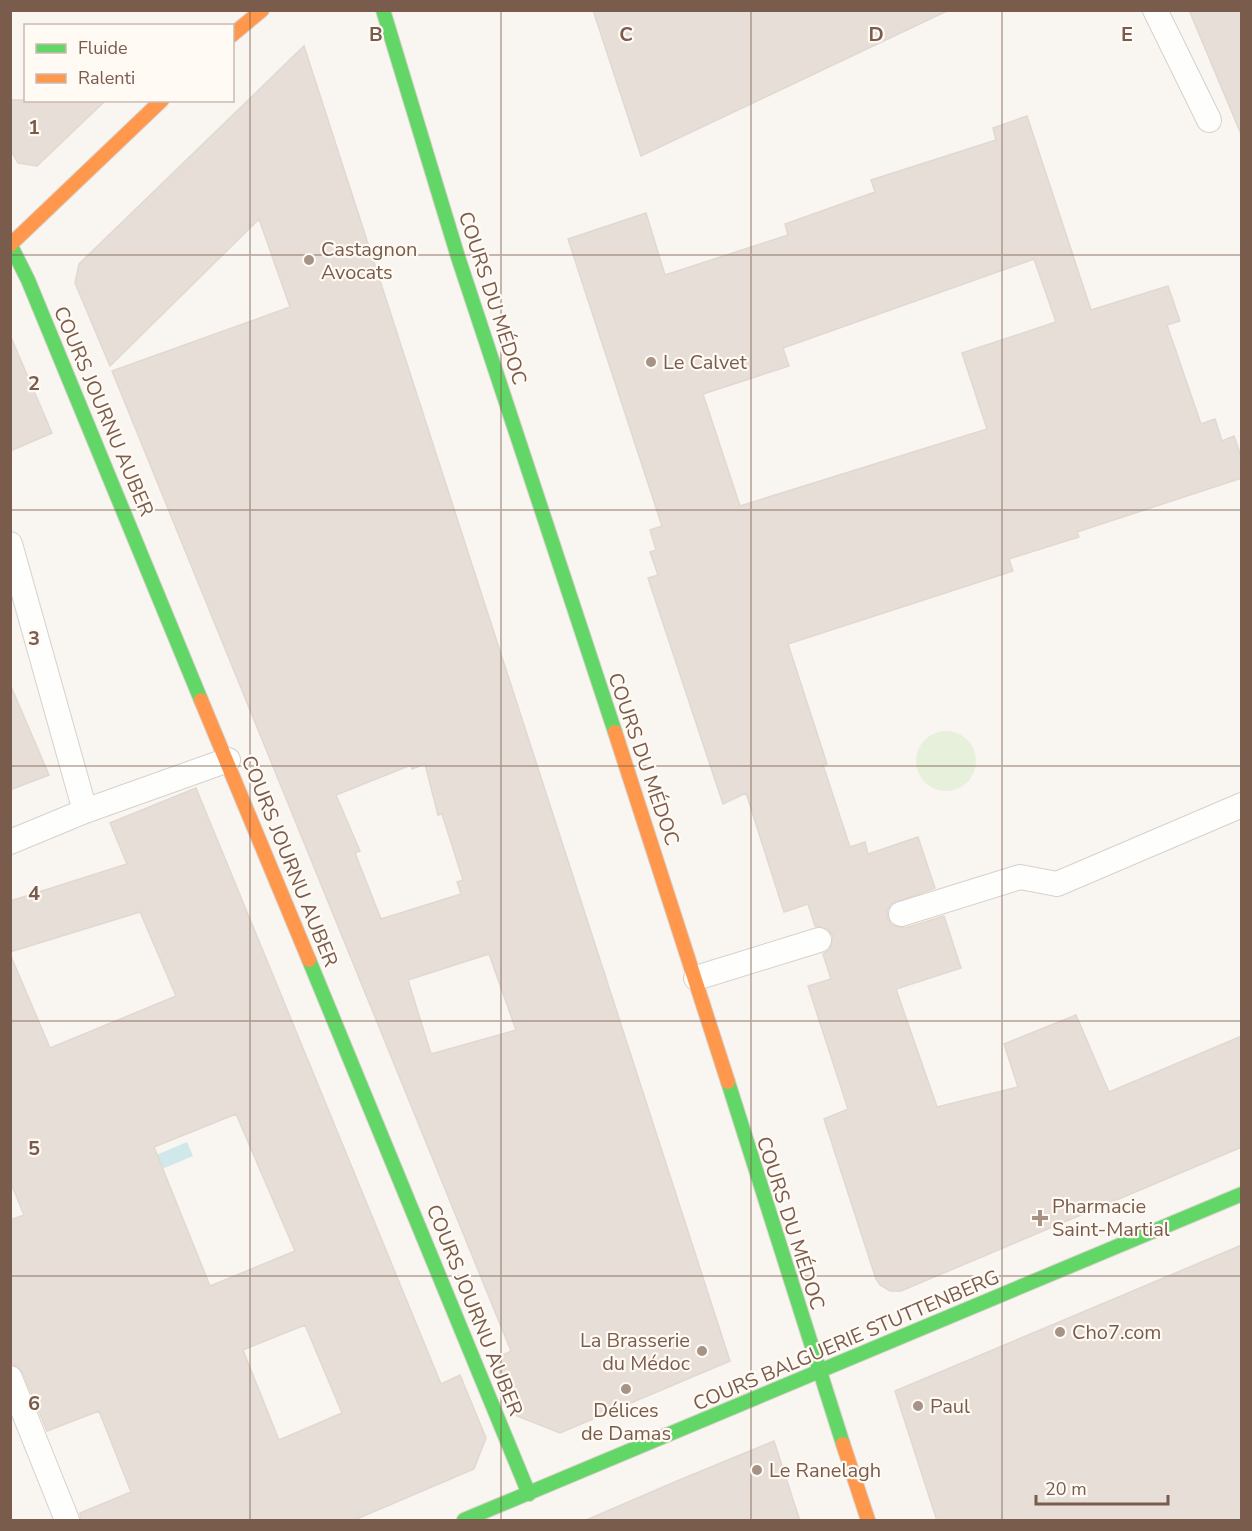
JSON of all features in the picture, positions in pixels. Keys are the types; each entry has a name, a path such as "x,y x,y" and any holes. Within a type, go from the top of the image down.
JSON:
{"main road":[{"path":"234,32 262,10"},
{"name":"COURS DU MÉDOC","path":"383,10 458,257 696,978 725,1080 868,1521"},
{"path":"11,244 160,102"},
{"name":"COURS JOURNU AUBER","path":"11,244 228,760 529,1494"},
{"name":"COURS BALGUERIE STUTTENBERG","path":"464,1521 1242,1194"}],"lane":[{"path":"1155,10 1209,120"},
{"path":"10,544 85,812"},
{"path":"10,842 228,760"},
{"path":"901,914 1020,877 1057,884 1242,805"},
{"path":"696,978 819,940"},
{"path":"10,1378 67,1521"}],"green space":[{"path":"940,731 952,731 963,736 971,744 976,761 974,773 963,786 952,791 940,791 929,786 921,778 916,767 916,755 921,744 929,736"}],"water":[{"path":"187,1142 193,1156 136,1180 130,1166"}],"building":[{"path":"593,10 949,10 641,156"},
{"path":"1189,10 1242,10 1242,134 1241,134"},
{"path":"304,46 730,1361 560,1433 517,1416 494,1359 511,1351 112,371 290,307 259,219 110,366 75,283 79,264","holes":["425,764 438,815 442,814 463,880 457,882 461,894 381,919 355,853 360,851 336,795 411,765 412,769","489,954 516,1030 431,1054 408,980"]},
{"path":"10,100 104,102 37,166 18,163 10,149"},
{"path":"1027,116 1091,310 1168,286 1180,321 1167,325 1201,424 1215,419 1222,441 1234,436 1242,459 1242,478 1077,532 1079,537 1009,559 1013,571 788,644 827,764 823,765 850,847 865,842 868,854 918,837 935,888 891,904 887,911 888,919 892,925 905,928 944,916 961,968 896,989 937,1107 1018,1087 1004,1044 1076,1015 1109,1092 1242,1036 1242,1147 901,1291 890,1291 880,1285 876,1279 824,1119 848,1109 808,986 831,979 823,954 830,949 833,936 828,929 815,926 808,904 784,912 746,793 723,804 648,578 658,575 650,552 656,550 650,530 662,526 568,239 646,213 665,275 788,235 785,224 875,192 871,180 996,140 993,128","holes":["1034,259 1056,322 962,353 987,429 740,506 703,394 789,366 783,348"]},
{"path":"10,335 52,433 10,451"},
{"path":"10,684 49,775 10,790"},
{"path":"196,788 441,1384 460,1375 486,1438 474,1469 352,1521 81,1521 80,1513 131,1492 99,1411 47,1431 23,1373 18,1366 10,1364 10,1220 24,1215 10,1181 10,954 50,1048 176,996 140,912 10,952 10,901 127,864 110,823","holes":["236,1114 295,1251 210,1286 154,1147","305,1325 342,1413 279,1440 243,1350"]},
{"path":"1242,1245 1242,1521 937,1521 895,1391"},
{"path":"774,1441 800,1521 584,1521 677,1481"}],"traffic: fast":[{"path":"383,10 458,257 615,732"},
{"path":"10,244 28,280 201,700"},
{"path":"309,960 529,1494"},
{"path":"728,1082 843,1444"},
{"path":"464,1520 1242,1194"}],"traffic: slow":[{"path":"234,33 262,10"},
{"path":"10,245 160,102"},
{"path":"201,700 309,960"},
{"path":"615,732 728,1082"},
{"path":"843,1444 868,1520"}],"place":[{"name":"Castagnon Avocats","path":"309,260"},
{"name":"Le Calvet","path":"651,362"},
{"name":"Pharmacie Saint-Martial","path":"1040,1218"},
{"name":"Cho7.com","path":"1060,1332"},
{"name":"La Brasserie du Médoc","path":"702,1351"},
{"name":"Délices de Damas","path":"626,1389"},
{"name":"Paul","path":"918,1406"},
{"name":"Le Ranelagh","path":"757,1470"}]}
